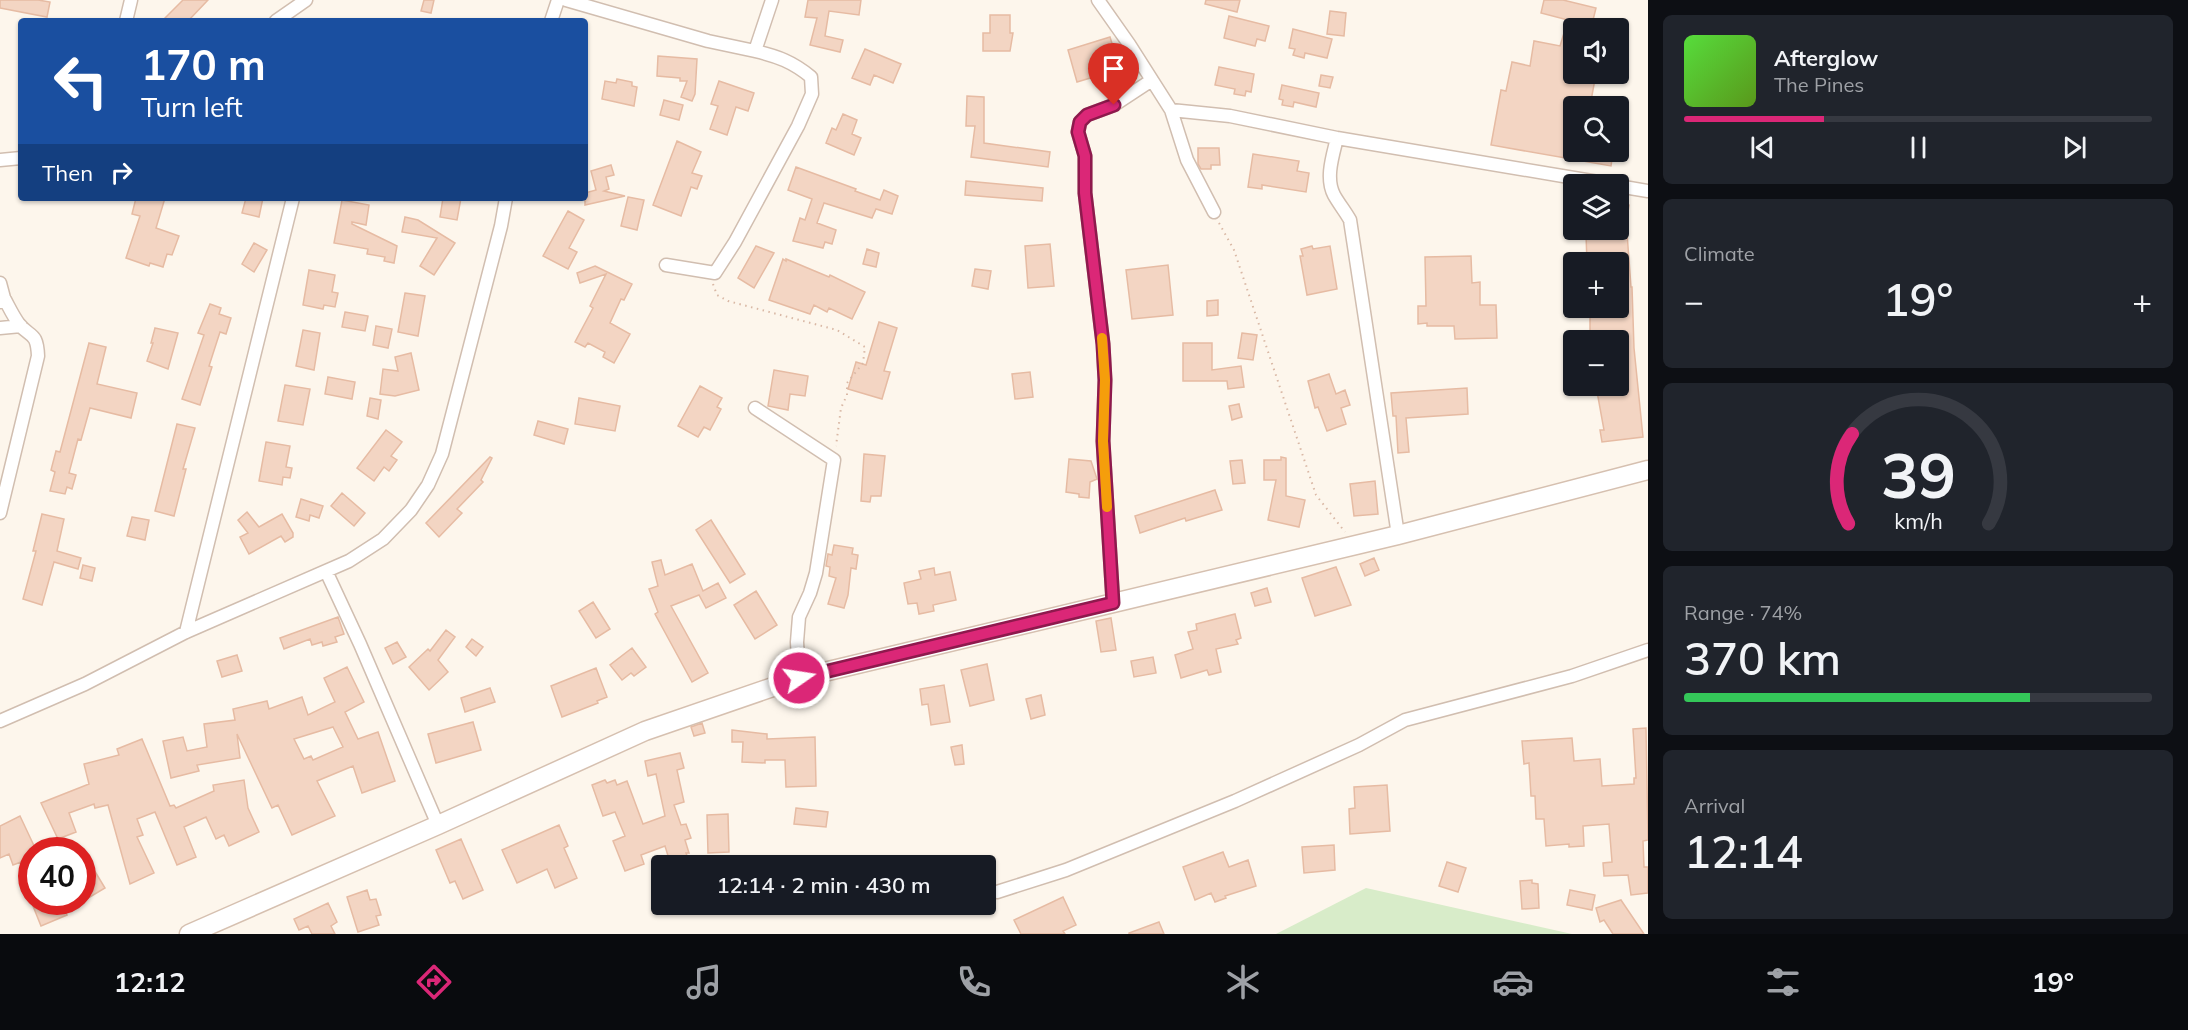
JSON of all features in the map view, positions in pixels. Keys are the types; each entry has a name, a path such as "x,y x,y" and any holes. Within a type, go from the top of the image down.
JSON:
{"street":[{"path":"127,18 131,0"},
{"path":"280,18 306,0"},
{"path":"552,18 558,0"},
{"path":"566,0 708,41 780,57 797,65 811,77 812,94 798,126 716,273 666,265"},
{"path":"755,51 771,0"},
{"path":"1098,0 1129,44 1170,110 1187,160 1214,212"},
{"path":"1113,603 1103,441 1105,380 1103,344 1085,193 1085,156 1078,132 1080,122 1087,115 1114,105 1152,80"},
{"path":"1170,110 1230,116 1337,138 1563,176"},
{"path":"1337,138 1330,185 1350,220 1398,535"},
{"path":"2,163 18,159"},
{"path":"1629,188 1648,191"},
{"path":"186,632 292,201"},
{"path":"0,721 85,684 186,632 349,561 383,539 411,510 428,485 442,454 505,201"},
{"path":"0,283 2,300 21,326 32,333 38,345 38,356 0,513"},
{"path":"0,328 21,326"},
{"path":"755,408 834,460 816,573 799,617 797,642 799,678"},
{"path":"189,934 645,731 799,678 1398,535 1648,470"},
{"path":"326,571 438,825"},
{"path":"997,892 1065,870 1236,801 1359,745 1405,720 1572,676 1648,650"}],"path":[{"path":"1214,212 1234,250 1316,495 1355,545"},
{"path":"716,273 713,284 717,295 722,298 837,330 865,347 862,363 847,382 847,394 838,426 834,460"}],"green space":[{"path":"1366,888 1572,934 1276,934"}],"building":[{"path":"0,0 50,2 47,17 0,8"},
{"path":"183,0 208,0 191,18 165,18"},
{"path":"424,0 434,0 431,13 421,11"},
{"path":"808,0 861,0 859,15 829,11 825,36 843,40 840,52 810,45 817,18 805,17"},
{"path":"1206,0 1240,0 1237,12 1205,4"},
{"path":"1544,0 1563,0 1596,8 1594,18 1563,19 1541,13"},
{"path":"1330,11 1346,13 1344,36 1327,34"},
{"path":"990,15 1010,15 1010,33 1013,33 1010,51 983,51 983,33 990,33"},
{"path":"1229,16 1269,26 1265,41 1257,39 1255,46 1224,38"},
{"path":"1293,29 1332,39 1327,58 1305,53 1304,58 1293,55 1295,49 1289,48"},
{"path":"1563,36 1563,84 1594,84 1592,96 1563,96 1563,158 1491,145 1501,90 1506,91 1512,62 1530,66 1534,41 1560,46"},
{"path":"1110,37 1120,69 1077,82 1068,50"},
{"path":"865,49 901,64 893,83 874,75 870,85 852,78"},
{"path":"658,56 697,59 695,94 692,101 681,97 687,81 680,81 680,78 657,76"},
{"path":"1219,67 1254,74 1251,92 1246,91 1245,96 1234,94 1235,89 1215,85"},
{"path":"1321,75 1333,77 1330,88 1319,86"},
{"path":"617,79 632,82 632,86 637,87 634,106 602,99 605,81 616,83"},
{"path":"719,81 754,93 748,111 736,107 727,135 710,129 718,106 711,104"},
{"path":"1282,85 1319,93 1316,107 1294,102 1293,107 1282,105 1283,100 1279,99"},
{"path":"967,96 984,97 984,143 1050,152 1048,167 971,157 975,126 966,126"},
{"path":"664,100 683,105 679,120 660,115"},
{"path":"843,114 857,120 852,134 861,138 854,155 826,143 832,128 836,130"},
{"path":"677,141 701,152 692,173 702,176 697,189 691,187 681,216 653,205"},
{"path":"1198,148 1219,148 1220,165 1211,165 1211,169 1201,169 1198,164"},
{"path":"1253,154 1299,161 1297,171 1309,173 1306,192 1262,185 1262,189 1248,187"},
{"path":"1588,162 1612,162 1611,166"},
{"path":"611,165 614,175 606,177 609,189 604,191 625,196 585,205 585,201 588,201 588,192 596,190 591,171"},
{"path":"796,167 880,200 884,190 898,196 892,214 876,209 872,218 824,203 817,223 836,230 832,244 825,242 823,248 793,241 800,218 805,220 812,199 788,190"},
{"path":"966,181 1043,188 1042,201 965,195"},
{"path":"628,197 644,200 637,230 621,226"},
{"path":"135,201 164,201 156,228 179,236 172,255 167,254 163,267 150,263 149,266 126,258 140,216 132,214"},
{"path":"245,201 262,201 259,217 242,213"},
{"path":"342,201 369,205 366,225 352,222 352,224 397,246 394,263 384,261 385,257 367,254 368,249 334,243"},
{"path":"443,201 460,201 457,220 440,217"},
{"path":"568,211 584,220 569,248 577,252 568,269 543,256"},
{"path":"405,217 418,220 455,243 434,275 420,266 437,238 402,232"},
{"path":"1586,240 1628,240 1628,252 1587,252"},
{"path":"254,243 267,250 254,272 242,264"},
{"path":"1050,244 1054,286 1028,288 1025,246"},
{"path":"756,246 774,253 754,288 738,278"},
{"path":"1312,246 1313,249 1330,246 1337,289 1307,295 1300,256 1303,256 1301,249"},
{"path":"867,249 879,253 876,267 863,264"},
{"path":"1471,256 1472,283 1480,282 1480,305 1496,305 1497,338 1455,339 1454,326 1418,324 1418,306 1426,306 1425,257"},
{"path":"783,259 829,277 830,275 865,292 852,319 829,308 827,312 814,305 810,314 769,300"},
{"path":"1629,260 1634,348 1643,437 1602,442 1600,430 1604,430 1598,396 1629,396 1629,330 1590,330 1590,318 1629,318"},
{"path":"1168,265 1173,315 1132,319 1126,270"},
{"path":"595,266 632,284 624,300 621,299 610,323 630,334 614,363 603,357 605,352 588,343 585,347 575,342 593,308 590,306 606,274 580,283 577,273"},
{"path":"975,269 991,271 988,289 972,286"},
{"path":"309,270 335,275 332,292 338,293 335,307 324,305 323,309 303,305"},
{"path":"405,293 425,296 418,336 398,332"},
{"path":"1218,300 1218,315 1207,316 1207,301"},
{"path":"210,304 221,308 219,314 231,318 226,334 220,332 200,405 182,399 204,335 198,333"},
{"path":"345,312 368,316 365,331 342,327"},
{"path":"879,322 897,328 884,371 890,372 882,399 848,389 856,362 866,365"},
{"path":"376,326 392,329 388,348 373,345"},
{"path":"155,328 178,333 168,369 147,361"},
{"path":"303,330 320,333 314,370 296,366"},
{"path":"1242,333 1257,335 1253,360 1238,358"},
{"path":"89,343 106,347 97,384 137,393 131,418 90,408 81,440 78,439 69,473 76,475 72,489 67,487 65,494 50,491 55,472 51,470 56,451 60,452"},
{"path":"1183,343 1212,343 1212,370 1241,366 1244,387 1228,389 1227,381 1183,381"},
{"path":"411,353 419,390 395,396 380,394 383,369 398,371 395,357"},
{"path":"774,370 808,376 805,396 790,394 788,410 768,406"},
{"path":"1030,372 1033,397 1015,399 1012,374"},
{"path":"1329,374 1336,394 1345,390 1350,405 1341,408 1346,424 1327,431 1318,407 1315,408 1308,381"},
{"path":"328,377 355,382 352,399 325,394"},
{"path":"285,385 310,389 303,425 278,421"},
{"path":"700,386 722,398 717,407 721,409 710,430 704,427 698,437 678,426"},
{"path":"1467,388 1468,414 1406,418 1409,452 1398,453 1396,416 1393,416 1391,393"},
{"path":"370,398 381,400 378,419 367,416"},
{"path":"579,398 620,406 615,431 575,424"},
{"path":"1239,404 1242,417 1232,420 1229,406"},
{"path":"538,421 568,429 564,444 534,435"},
{"path":"177,424 195,428 183,469 186,469 174,516 155,511"},
{"path":"386,430 402,442 391,456 397,460 389,471 384,467 374,481 357,468"},
{"path":"266,442 290,446 286,467 292,468 290,478 283,477 282,485 259,481"},
{"path":"864,454 885,456 881,496 871,496 870,502 861,501"},
{"path":"490,457 492,458 481,480 483,482 457,509 462,513 439,537 426,523"},
{"path":"1281,457 1286,458 1286,496 1305,500 1299,527 1268,520 1276,480 1264,480 1264,460 1281,460"},
{"path":"1069,459 1091,461 1097,479 1090,482 1089,498 1066,492"},
{"path":"1242,460 1245,483 1233,484 1230,461"},
{"path":"1375,481 1378,514 1354,516 1350,484"},
{"path":"1215,490 1222,510 1186,521 1185,518 1140,533 1135,516"},
{"path":"342,493 365,513 354,526 331,506"},
{"path":"301,499 323,506 319,518 310,515 309,521 296,517"},
{"path":"247,512 259,527 282,514 293,537 285,542 281,536 249,554 240,537 248,533 238,520"},
{"path":"42,514 64,519 57,551 81,558 78,569 54,562 42,605 23,599 36,551 33,551"},
{"path":"132,517 149,520 145,540 127,536"},
{"path":"711,520 745,574 730,583 696,530"},
{"path":"834,545 853,548 852,554 858,555 856,569 851,568 844,608 828,604 836,578 829,576 830,567 826,566 828,554 832,555"},
{"path":"1374,558 1379,570 1365,576 1360,564"},
{"path":"661,560 665,575 692,564 703,591 718,583 726,598 706,608 699,595 671,606 708,673 692,682 655,614 658,612 649,589 658,586 652,562"},
{"path":"83,565 95,568 92,581 80,578"},
{"path":"1336,567 1351,605 1315,616 1302,578"},
{"path":"934,568 935,575 950,572 956,600 933,605 934,611 919,614 917,603 908,604 904,583 921,579 919,571"},
{"path":"1267,588 1271,602 1255,606 1251,593"},
{"path":"756,591 777,625 755,639 734,605"},
{"path":"593,602 610,629 596,638 579,611"},
{"path":"1235,614 1241,638 1236,640 1238,644 1216,649 1221,672 1209,675 1207,670 1181,678 1175,655 1193,649 1188,632 1197,630 1196,624"},
{"path":"338,617 344,634 335,637 337,642 323,646 322,642 312,645 310,639 284,649 280,638"},
{"path":"1111,618 1116,650 1101,652 1096,621"},
{"path":"446,630 455,637 438,660 448,672 429,690 409,667 428,649 430,651"},
{"path":"472,639 483,647 476,656 466,647"},
{"path":"397,642 406,657 393,664 385,648"},
{"path":"632,648 646,667 634,676 631,673 622,680 610,665"},
{"path":"237,655 242,671 222,677 217,661"},
{"path":"1153,657 1156,673 1134,677 1131,661"},
{"path":"987,664 994,700 970,706 961,670"},
{"path":"347,667 364,702 345,712 358,739 378,732 395,781 362,793 353,766 317,781 335,816 292,835 278,805 272,808 237,734 240,758 197,765 199,771 171,778 163,741 183,737 187,751 207,747 204,724 235,720 233,709 267,701 269,709 302,697 308,715 335,702 324,678","holes":["333,727 343,747 313,760 311,756 304,759 294,739"]},
{"path":"596,668 607,697 597,701 598,703 562,717 551,686"},
{"path":"944,685 950,722 931,725 928,704 922,705 920,689"},
{"path":"490,688 495,702 465,712 461,698"},
{"path":"1041,695 1045,715 1031,719 1026,699"},
{"path":"473,722 481,750 436,763 428,734"},
{"path":"702,723 705,733 694,736 691,727"},
{"path":"1646,728 1648,840 1643,841 1644,867 1648,867 1648,893 1631,895 1628,875 1604,876 1603,863 1612,862 1609,824 1583,826 1584,846 1569,847 1569,844 1546,846 1544,819 1536,819 1535,796 1531,796 1529,763 1524,764 1522,741 1572,738 1574,761 1600,759 1602,786 1634,784 1634,778 1636,778 1633,729"},
{"path":"732,730 767,734 767,739 815,737 816,786 786,787 785,760 765,760 765,763 742,762 743,742 732,742"},
{"path":"142,739 170,806 174,805 176,808 214,791 213,785 244,780 248,808 259,832 229,846 224,835 216,839 206,817 184,827 196,857 177,865 155,812 137,819 143,835 137,837 154,873 130,884 108,805 95,808 94,804 69,813 76,832 57,837 41,803 89,784 84,764 119,755 117,749"},
{"path":"962,745 964,764 955,765 951,747"},
{"path":"680,753 684,768 677,770 684,802 674,805 681,825 686,824 691,838 685,840 689,853 668,855 665,846 641,855 644,864 625,871 613,841 625,836 615,812 603,816 592,785 605,780 607,783 615,780 617,785 627,781 643,824 665,816 656,774 648,776 645,761"},
{"path":"1387,785 1390,831 1350,834 1349,809 1355,808 1354,787"},
{"path":"796,808 828,812 826,827 794,824"},
{"path":"728,814 729,852 708,853 707,815"},
{"path":"20,816 30,837 18,837 18,863 13,865 9,854 0,858 0,826"},
{"path":"559,825 568,846 564,848 577,878 555,888 547,869 517,883 502,850"},
{"path":"461,839 483,890 463,899 455,881 450,883 436,850"},
{"path":"1334,845 1335,870 1304,873 1302,847"},
{"path":"1223,852 1229,867 1248,860 1256,886 1225,896 1226,898 1215,902 1211,893 1195,900 1183,867"},
{"path":"1447,862 1466,868 1458,892 1439,886"},
{"path":"96,873 105,888 96,893"},
{"path":"1532,880 1532,883 1538,884 1539,908 1522,909 1520,881"},
{"path":"367,890 370,900 376,899 381,915 376,916 379,925 358,932 347,897"},
{"path":"1570,890 1595,895 1592,910 1567,905"},
{"path":"1063,897 1076,925 1063,931 1065,934 1021,934 1014,920"},
{"path":"1621,900 1644,934 1613,934 1604,920 1600,922 1596,908"},
{"path":"328,903 337,922 331,926 335,934 312,934 308,926 299,930 294,919"},
{"path":"37,915 67,915 41,926"},
{"path":"1159,922 1164,934 1129,934 1129,933"}],"slow traffic":[{"path":"1102,338 1105,380 1103,441 1107,507"}],"route":[{"path":"799,678 1113,603 1103,441 1105,380 1103,344 1085,193 1085,156 1078,132 1080,122 1087,115 1114,105"}]}
